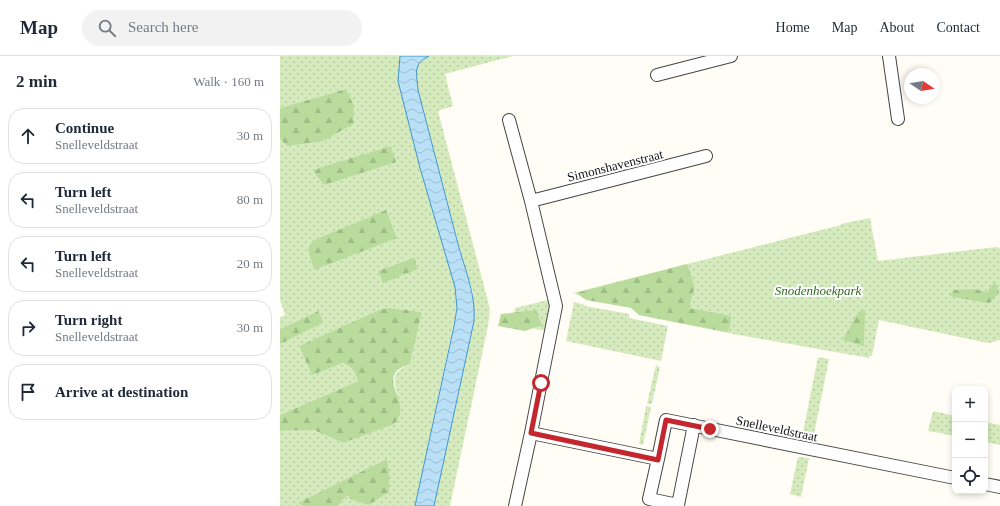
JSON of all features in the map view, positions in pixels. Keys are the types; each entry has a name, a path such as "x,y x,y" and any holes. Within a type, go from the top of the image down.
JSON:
{"street":[{"path":"656,75 730,56"},
{"path":"889,56 898,119"},
{"path":"509,120 531,202 556,306 515,506"},
{"name":"Simonshavenstraat","path":"531,202 706,156"},
{"name":"Snelleveldstraat","path":"658,460 666,420 952,477"},
{"path":"531,433 658,460 650,499 678,505 694,425"},
{"path":"988,485 1000,487"}],"green space":[{"path":"280,56 400,56 399,63 420,168 451,270 455,287 457,308 415,506 338,506 347,495 368,505 389,471 299,503 303,506 280,506 280,431 314,430 343,443 397,393 395,378 398,372 410,364 422,312 390,308 299,346 312,374 341,363 348,366 352,370 358,381 280,415 280,344 321,324 318,311 280,329 280,317 285,315 280,300 280,139 287,146 346,89 280,108","holes":["413,257 418,268 378,271"]},
{"path":"429,56 513,56 445,74 453,106 438,111 490,309 488,326 450,506 434,506 474,321 473,292 462,257 418,90 418,66 420,62"},
{"path":"346,89 354,106 353,124 323,141 287,146 280,139 280,108"},
{"path":"391,146 396,162 324,185 314,172 319,168"},
{"path":"386,210 397,238 314,270 308,249 312,241"},
{"name":"Snodenhoekpark","path":"870,218 878,261 996,247 1000,248 1000,340 989,343 879,320 872,356 869,358 733,334 639,315 632,307 573,293 841,224"},
{"path":"414,257 418,269 383,283 378,271"},
{"path":"687,264 693,280 694,289 689,308 731,316 730,326 727,332 639,315 631,308 586,300 576,293"},
{"path":"995,282 999,292 990,303 950,296 954,290 974,289 987,292"},
{"path":"552,299 546,331 512,324 515,308"},
{"path":"574,302 585,306 629,314 629,318 668,326 661,361 566,341"},
{"path":"390,308 422,312 410,364 399,369 393,378 400,403 399,417 394,424 343,443 314,430 280,431 280,415 358,381 353,370 342,363 312,375 299,346 382,309"},
{"path":"536,310 542,325 525,331 498,326 501,314"},
{"path":"865,310 864,346 843,340 858,312"},
{"path":"318,311 323,320 321,324 280,344 280,329"},
{"path":"818,357 829,359 813,439 802,437"},
{"path":"656,365 660,367 652,404 647,404"},
{"path":"646,406 651,407 643,445 639,444"},
{"path":"933,411 952,415 952,435 928,431"},
{"path":"988,423 1000,425 1000,445 988,443"},
{"path":"798,457 809,458 801,497 790,494"},
{"path":"387,459 389,471 389,492 368,505 351,499 347,495 338,506 303,506 298,503"}],"water":[{"path":"400,56 429,56 420,62 418,66 418,90 472,292 474,311 474,321 434,506 415,506 457,308 455,287 420,168 398,81"}],"route":[{"path":"541,383 531,433 658,460 666,420 710,429"}]}
